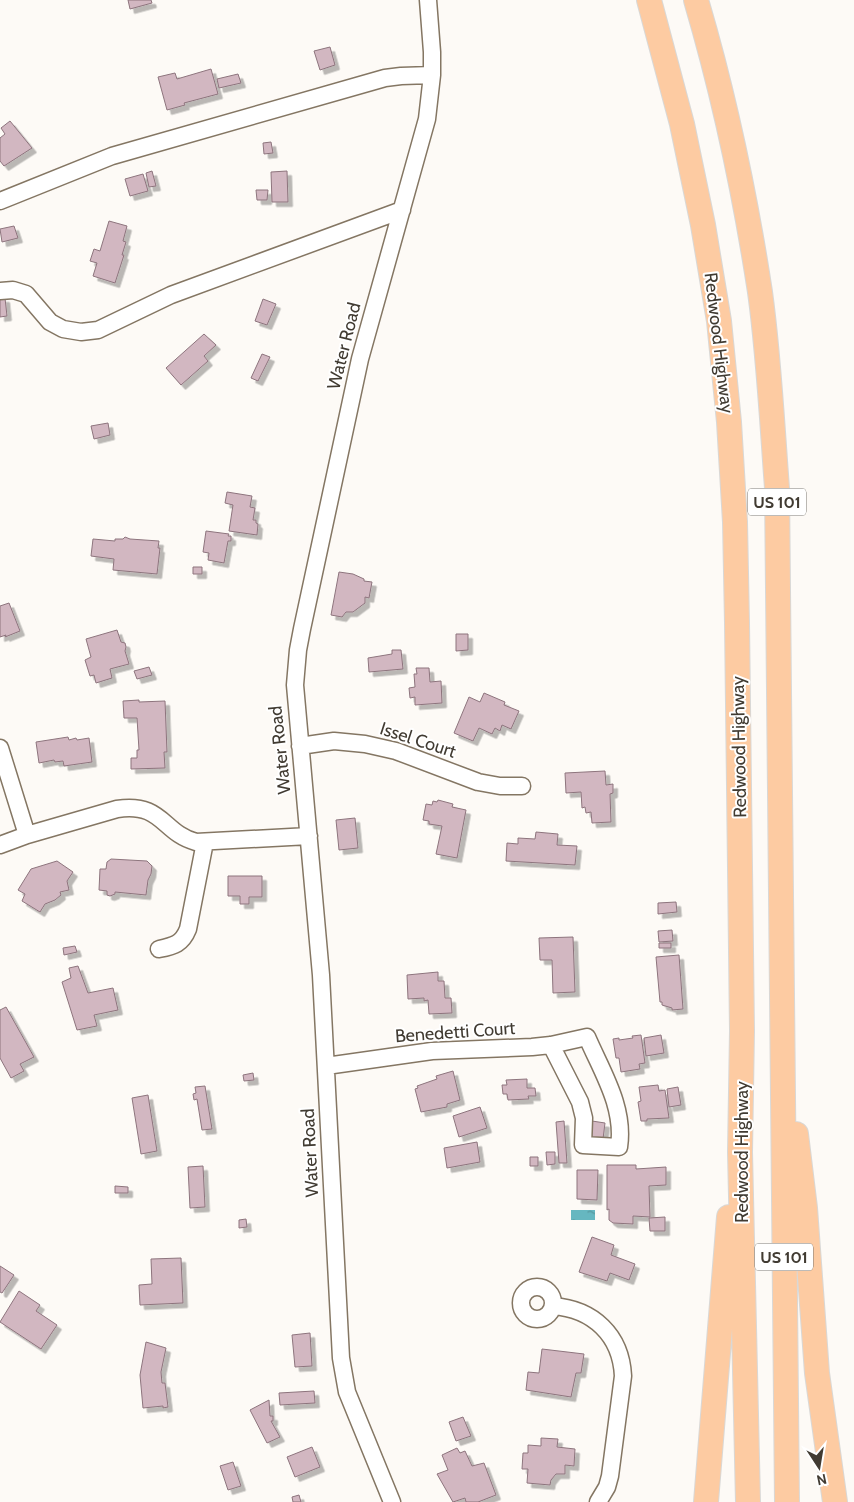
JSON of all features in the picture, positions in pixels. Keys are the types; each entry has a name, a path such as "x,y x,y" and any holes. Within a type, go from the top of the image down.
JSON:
{"highway":[{"name":"Redwood Highway","path":"650,0 682,124 703,225 718,321 729,422 735,522 738,672 742,1031 740,1152 748,1502"},
{"name":"US 101","path":"696,0 722,97 760,293 770,389 777,498 787,1502"},
{"path":"782,1013 805,1208 818,1373 835,1502"},
{"path":"706,1502 727,1226 740,1152"}],"street":[{"name":"Water Road","path":"392,1502 354,1410 344,1375 339,1325 321,975 295,702 298,650 360,359 427,120 432,76 428,0"},
{"path":"0,201 112,156 386,78 432,76"},
{"path":"0,291 13,290 26,294 50,322 63,329 81,332 98,330 171,295 402,210"},
{"name":"Issel Court","path":"300,746 334,741 365,744 396,751 478,782 500,786 522,786"},
{"path":"0,748 27,835"},
{"path":"0,845 27,835 128,807 154,813 189,840 205,842 309,836"},
{"path":"159,949 177,945 184,939 188,929 205,842"},
{"name":"Benedetti Court","path":"326,1066 432,1051 551,1044 587,1037 614,1098 620,1119 619,1147 583,1145 584,1118 580,1102 551,1044"},
{"path":"553,1306 579,1311 591,1317 610,1336 620,1355 623,1376 611,1468 607,1487 598,1502"}],"water":[{"path":"571,1210 595,1210 595,1220 571,1220"}],"building":[{"path":"128,0 151,0 152,3 130,9"},
{"path":"330,47 335,65 320,70 314,51"},
{"path":"211,69 218,94 184,103 185,105 167,110 158,77 175,73 177,79"},
{"path":"238,74 241,83 219,88 217,79"},
{"path":"10,121 32,148 4,166 0,161 0,138 5,134 1,128"},
{"path":"271,142 273,153 264,154 263,143"},
{"path":"152,171 156,186 149,187 146,173"},
{"path":"287,171 288,202 272,202 271,172"},
{"path":"143,174 148,191 130,196 125,179"},
{"path":"256,190 268,190 267,200 257,200"},
{"path":"109,221 127,226 123,241 126,242 122,255 124,255 115,283 93,276 97,263 90,261 94,249 100,251"},
{"path":"14,226 18,238 2,242 0,229"},
{"path":"0,298 5,298 7,316 0,317"},
{"path":"263,299 276,304 267,325 255,321"},
{"path":"204,334 216,345 204,356 208,361 181,385 166,368"},
{"path":"262,354 270,357 258,381 251,378"},
{"path":"108,423 110,435 94,439 91,426"},
{"path":"227,492 252,496 250,507 255,508 253,520 256,520 258,524 257,535 229,531 233,505 225,503"},
{"path":"206,531 229,534 228,536 231,536 231,541 228,541 224,563 208,560 209,553 203,552"},
{"path":"125,537 159,541 157,574 113,570 114,559 91,556 93,539 115,541 115,539 123,539"},
{"path":"193,567 202,567 202,574 193,574"},
{"path":"339,572 353,574 364,579 364,581 372,582 369,598 365,597 365,603 353,612 346,612 342,617 331,615"},
{"path":"9,603 20,631 0,637 0,606"},
{"path":"117,630 121,642 125,643 129,664 110,669 112,678 96,683 94,675 90,676 85,660 91,657 86,639"},
{"path":"456,634 468,634 468,650 456,651"},
{"path":"392,650 401,650 403,669 369,672 368,658 392,654"},
{"path":"149,667 152,675 137,679 134,671"},
{"path":"416,668 429,668 430,682 441,681 442,703 415,705 415,697 410,698 409,688 415,687 414,674 417,674"},
{"path":"484,693 505,702 504,705 519,711 511,729 502,725 500,731 495,728 492,734 479,728 473,741 454,733 469,697 480,702"},
{"path":"139,700 139,702 165,701 167,752 164,752 165,768 131,769 131,758 137,758 137,750 139,750 137,718 124,718 123,701"},
{"path":"68,737 69,740 89,738 92,762 64,766 63,761 55,762 54,760 39,763 36,742"},
{"path":"605,771 606,785 613,784 613,793 610,794 611,822 592,823 591,812 586,813 585,807 582,808 581,792 566,793 565,773"},
{"path":"438,800 453,804 452,807 466,810 457,858 436,854 442,826 429,824 429,821 423,820 426,804 432,805 433,801 437,802"},
{"path":"355,818 358,848 339,850 336,820"},
{"path":"536,832 558,834 557,845 577,846 575,865 506,861 507,843 518,844 518,838 535,839"},
{"path":"111,859 147,861 152,866 146,895 115,892 115,894 110,896 107,895 107,891 99,890 100,869 106,869 107,862"},
{"path":"57,861 73,872 67,881 69,890 60,892 61,895 45,904 40,912 22,901 25,894 18,890 31,869"},
{"path":"228,876 262,876 262,897 249,897 249,904 240,904 240,896 228,896"},
{"path":"676,902 677,912 658,914 658,903"},
{"path":"672,930 673,941 659,942 658,931"},
{"path":"573,937 575,992 553,993 552,960 540,960 539,938"},
{"path":"659,943 671,943 671,948 659,948"},
{"path":"75,946 77,952 64,955 63,948"},
{"path":"679,955 683,1009 672,1010 672,1008 662,1005 662,1002 660,1002 656,957"},
{"path":"78,966 88,993 113,988 118,1010 94,1015 97,1026 77,1030 62,982 71,978 69,968"},
{"path":"438,972 438,981 444,981 445,998 451,998 452,1013 429,1014 428,1000 424,1001 424,998 408,999 407,975"},
{"path":"6,1007 34,1057 20,1064 24,1071 11,1078 0,1058 0,1010"},
{"path":"641,1035 645,1063 639,1064 640,1069 621,1072 619,1058 616,1058 613,1039 633,1038 632,1036"},
{"path":"661,1035 664,1053 646,1056 644,1038"},
{"path":"453,1071 460,1100 447,1104 447,1107 421,1112 415,1089 418,1088 417,1086 437,1079 436,1076"},
{"path":"253,1073 254,1080 244,1081 243,1075"},
{"path":"527,1079 527,1088 535,1088 536,1096 528,1096 529,1099 508,1100 507,1094 503,1094 502,1085 507,1085 506,1080"},
{"path":"658,1085 659,1091 665,1090 669,1118 641,1121 638,1102 641,1101 639,1087"},
{"path":"205,1086 212,1129 202,1130 197,1099 194,1100 193,1094 196,1093 195,1087"},
{"path":"678,1087 681,1105 669,1107 667,1089"},
{"path":"148,1095 157,1151 141,1154 132,1098"},
{"path":"480,1107 487,1128 459,1137 453,1116"},
{"path":"564,1121 567,1163 559,1163 556,1122"},
{"path":"592,1121 605,1123 603,1139 590,1138"},
{"path":"477,1142 480,1162 447,1168 444,1148"},
{"path":"546,1152 555,1152 555,1164 547,1165"},
{"path":"530,1157 538,1157 538,1166 530,1166"},
{"path":"607,1165 636,1165 636,1169 666,1167 666,1185 649,1186 650,1217 633,1216 633,1224 613,1223 609,1220 609,1209 607,1210"},
{"path":"203,1166 205,1207 190,1208 188,1167"},
{"path":"577,1170 598,1170 597,1200 577,1199"},
{"path":"115,1186 128,1187 128,1193 115,1193"},
{"path":"665,1217 665,1231 650,1231 649,1218"},
{"path":"246,1219 247,1227 239,1228 239,1220"},
{"path":"592,1237 614,1245 611,1255 635,1264 629,1280 610,1273 607,1281 579,1272"},
{"path":"181,1258 183,1303 140,1305 139,1285 152,1284 151,1259"},
{"path":"0,1266 14,1275 2,1293 0,1292"},
{"path":"19,1291 40,1305 36,1311 57,1325 41,1349 0,1322"},
{"path":"310,1333 312,1366 295,1367 292,1335"},
{"path":"146,1342 166,1348 161,1372 162,1383 165,1383 168,1407 143,1408 140,1375"},
{"path":"542,1349 584,1354 581,1373 576,1373 571,1397 526,1390 528,1372 539,1373"},
{"path":"314,1391 315,1403 280,1405 279,1393"},
{"path":"269,1400 270,1416 273,1416 273,1421 271,1421 280,1437 267,1443 250,1410"},
{"path":"463,1417 471,1436 456,1441 449,1422"},
{"path":"541,1438 558,1439 557,1447 575,1449 574,1466 565,1465 565,1474 556,1474 551,1480 550,1485 527,1483 528,1469 522,1469 523,1453 528,1453 528,1445 541,1446"},
{"path":"312,1447 320,1467 295,1477 287,1457"},
{"path":"457,1448 460,1453 465,1451 472,1466 484,1463 496,1495 478,1502 466,1502 465,1498 453,1502 437,1474 448,1470 442,1455"},
{"path":"233,1462 241,1486 228,1490 220,1466"},
{"path":"299,1495 301,1502 293,1502 292,1497"}]}
